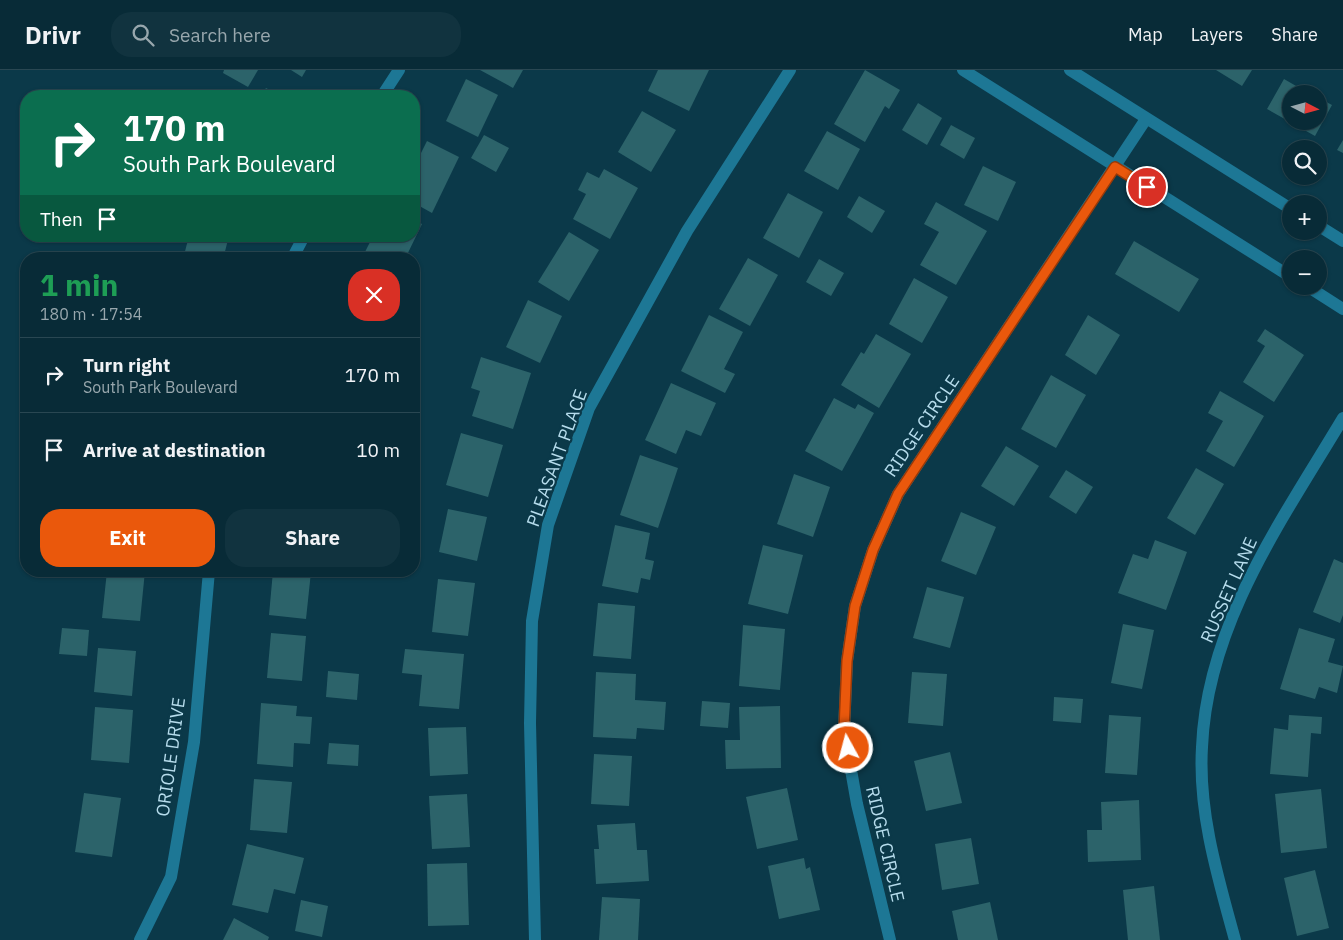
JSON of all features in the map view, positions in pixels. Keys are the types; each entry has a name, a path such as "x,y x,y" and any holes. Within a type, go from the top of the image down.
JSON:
{"street":[{"path":"386,90 399,70"},
{"name":"PLEASANT PLACE","path":"535,940 530,723 532,621 548,525 589,408 686,230 790,70"},
{"path":"963,70 1282,271"},
{"path":"1070,70 1282,203"},
{"name":"RIDGE CIRCLE","path":"890,940 857,804 844,730 847,661 855,606 873,550 898,494 1146,119"},
{"path":"1327,231 1343,241"},
{"path":"1321,295 1343,309"},
{"name":"RUSSET LANE","path":"1235,940 1216,870 1205,810 1202,747 1210,686 1226,629 1263,552 1343,418"},
{"name":"ORIOLE DRIVE","path":"140,940 171,877 194,742 208,577"}],"building":[{"path":"224,70 258,70 248,87 223,73"},
{"path":"291,70 306,70 302,77"},
{"path":"480,70 523,70 513,88"},
{"path":"658,70 709,70 689,111 648,91"},
{"path":"865,70 900,90 889,109 885,106 865,142 834,124"},
{"path":"1216,70 1252,70 1242,86"},
{"path":"466,79 498,95 478,137 446,121"},
{"path":"1284,79 1294,85 1282,85 1282,117 1267,109"},
{"path":"918,103 942,118 927,145 902,130"},
{"path":"1328,103 1332,105 1328,112"},
{"path":"642,111 676,130 651,172 618,152"},
{"path":"951,125 975,138 964,159 940,145"},
{"path":"1304,130 1318,130 1315,136"},
{"path":"827,131 860,149 838,190 804,171"},
{"path":"484,135 509,148 496,172 471,158"},
{"path":"1343,140 1343,153 1337,150"},
{"path":"427,141 459,157 432,213 420,206 420,155"},
{"path":"983,166 1016,182 998,221 964,205"},
{"path":"604,169 638,188 610,239 573,219 586,194 578,190 587,172 599,178"},
{"path":"788,193 823,212 799,258 763,238"},
{"path":"859,196 885,211 872,233 847,217"},
{"path":"936,202 987,231 956,285 920,265 939,232 924,224"},
{"path":"569,232 599,250 569,301 538,282"},
{"path":"1134,241 1199,279 1179,312 1115,274"},
{"path":"187,242 227,242 225,252 185,252"},
{"path":"370,242 413,242 408,252 365,252"},
{"path":"748,258 778,275 750,326 719,309"},
{"path":"819,259 844,273 831,296 806,282"},
{"path":"914,278 948,297 922,343 889,324"},
{"path":"528,300 562,316 540,363 506,347"},
{"path":"709,315 743,332 724,369 735,374 725,393 681,371"},
{"path":"1088,315 1120,335 1096,375 1065,355"},
{"path":"1265,329 1304,355 1274,402 1243,382 1265,346 1257,341"},
{"path":"876,334 911,354 879,408 841,385 861,352 864,354"},
{"path":"481,357 531,373 513,429 472,416 480,391 471,388"},
{"path":"1051,375 1086,395 1056,448 1021,429"},
{"path":"671,383 716,403 701,436 686,430 676,454 645,440"},
{"path":"1220,391 1264,416 1234,467 1206,451 1223,421 1208,413"},
{"path":"834,398 855,409 858,404 874,413 842,471 805,451"},
{"path":"461,433 503,445 488,497 446,485"},
{"path":"1006,446 1039,466 1014,506 981,486"},
{"path":"640,455 678,468 658,528 620,515"},
{"path":"1196,468 1224,484 1195,535 1167,518"},
{"path":"1066,470 1093,487 1076,514 1049,497"},
{"path":"794,474 830,487 813,537 777,524"},
{"path":"448,509 487,517 477,561 439,552"},
{"path":"961,512 996,527 976,575 941,561"},
{"path":"615,525 650,533 645,559 654,561 650,580 641,578 638,593 602,586"},
{"path":"1155,540 1187,552 1166,610 1118,593 1133,554 1148,559"},
{"path":"763,545 803,555 788,614 748,604"},
{"path":"1334,559 1343,563 1343,615 1340,623 1313,612"},
{"path":"106,577 144,577 140,621 102,618"},
{"path":"272,577 310,577 306,619 269,615"},
{"path":"438,579 475,583 468,636 432,632"},
{"path":"927,587 964,597 950,648 913,638"},
{"path":"598,603 635,606 631,659 593,656"},
{"path":"1123,624 1154,630 1142,689 1111,683"},
{"path":"743,625 785,629 780,690 739,686"},
{"path":"62,628 89,630 87,656 59,654"},
{"path":"1299,628 1335,639 1328,662 1343,666 1337,693 1319,687 1315,699 1280,689"},
{"path":"271,633 306,636 302,681 267,678"},
{"path":"98,648 136,651 132,696 94,692"},
{"path":"405,649 464,654 459,709 419,706 422,675 402,673"},
{"path":"328,671 359,674 357,700 326,697"},
{"path":"596,672 636,674 635,700 666,702 664,730 637,728 636,739 593,737"},
{"path":"912,672 947,674 943,726 908,723"},
{"path":"1054,697 1083,699 1081,723 1053,721"},
{"path":"702,701 730,703 728,728 700,726"},
{"path":"261,703 297,706 296,716 312,717 310,744 294,743 293,767 257,764"},
{"path":"780,706 781,768 726,769 725,740 740,740 739,707"},
{"path":"95,707 133,710 129,763 91,760"},
{"path":"1109,715 1141,717 1137,775 1105,773"},
{"path":"1289,715 1322,717 1321,734 1311,733 1308,777 1270,774 1274,728 1288,730"},
{"path":"466,727 468,774 430,776 428,728"},
{"path":"329,743 359,745 358,766 327,764"},
{"path":"950,752 962,803 926,811 914,761"},
{"path":"594,754 632,756 629,806 591,804"},
{"path":"254,779 292,782 287,833 250,830"},
{"path":"787,788 798,840 757,849 746,797"},
{"path":"1321,789 1327,848 1281,853 1275,794"},
{"path":"84,793 121,798 112,857 75,852"},
{"path":"467,794 470,847 432,849 429,796"},
{"path":"1139,800 1141,860 1088,862 1087,830 1102,830 1101,802"},
{"path":"635,823 637,850 647,850 649,881 596,884 594,849 599,849 597,825"},
{"path":"971,838 979,884 942,890 935,844"},
{"path":"247,844 304,858 295,894 274,889 268,913 232,905"},
{"path":"804,858 806,869 810,867 820,910 779,919 768,866"},
{"path":"467,863 469,925 428,926 427,864"},
{"path":"1315,870 1329,928 1297,936 1284,878"},
{"path":"1154,886 1160,940 1128,940 1123,890"},
{"path":"602,897 640,899 638,940 599,940"},
{"path":"301,900 328,906 322,937 295,931"},
{"path":"990,902 998,940 958,940 952,911"},
{"path":"234,918 269,937 268,940 223,940"}],"route":[{"path":"848,748 844,730 847,661 855,606 873,550 898,494 1115,167 1147,187"}]}
